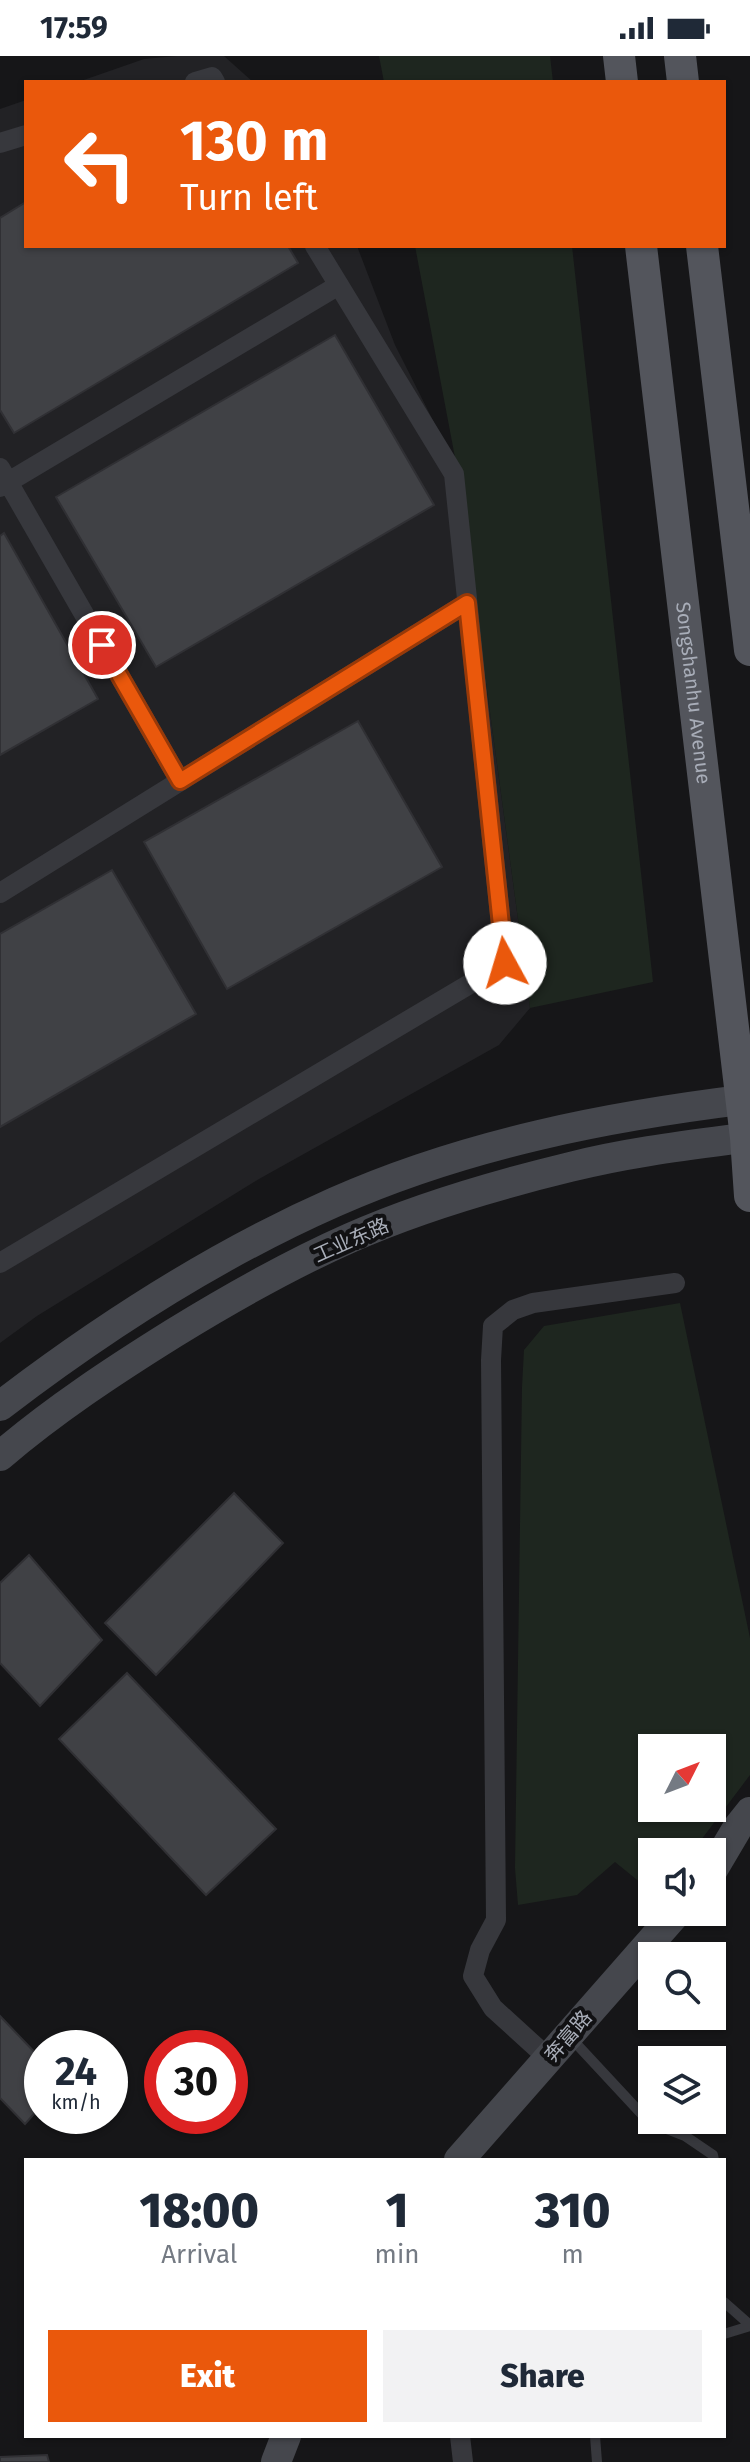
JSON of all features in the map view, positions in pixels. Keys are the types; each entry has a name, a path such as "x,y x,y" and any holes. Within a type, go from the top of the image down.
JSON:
{"main road":[{"path":"619,56 622,80"},
{"path":"680,56 683,80"},
{"name":"Songshanhu Avenue","path":"641,248 746,1100 750,1196"},
{"path":"702,248 750,650"},
{"name":"工业东路","path":"0,1406 49,1368 184,1282 335,1202 413,1172 563,1129 661,1110 746,1100"},
{"name":"工业东路","path":"0,1456 71,1400 142,1353 215,1308 351,1237 426,1209 572,1166 668,1148 748,1138"},
{"path":"726,1848 750,1812"},
{"path":"726,1862 750,1844"},
{"name":"奔富路","path":"461,2158 665,1926"},
{"path":"276,2462 285,2438"}],"street":[{"path":"0,143 24,136"},
{"path":"0,1263 505,963 454,474 316,248"},
{"path":"180,781 3,479 339,285"},
{"path":"0,893 467,603"},
{"path":"548,2058 493,2008 473,1976 480,1950 496,1920 493,1326 513,1310 533,1303 675,1283"},
{"path":"460,2438 463,2462"}],"lane":[{"path":"568,2036 649,2122 685,2136 714,2158"},
{"path":"726,2304 750,2326"},
{"path":"726,2333 750,2326"},
{"path":"595,2438 597,2462"}],"shaded area":[{"path":"224,56 251,80 84,80 144,59"},
{"path":"379,56 550,56 553,80 384,80"},
{"path":"24,101 24,248 358,248 395,345 457,468 530,1008 499,1045 259,1179 37,1316 0,1343 0,109"},
{"path":"415,248 572,248 653,982 530,1008 457,468"},
{"path":"680,1303 750,1638 750,1775 726,1807 726,1734 638,1734 638,1822 715,1822 703,1838 638,1838 638,1881 615,1862 577,1895 518,1905 515,1868 524,1350 544,1326"}],"building":[{"path":"24,203 24,248 289,248 298,263 14,433 0,410 0,218"},
{"path":"335,335 434,505 156,667 56,497"},
{"path":"4,533 98,699 0,755 0,536"},
{"path":"358,721 442,867 227,989 144,842"},
{"path":"112,870 196,1014 0,1127 0,934"},
{"path":"234,1493 283,1543 156,1675 105,1623"},
{"path":"29,1555 102,1640 40,1706 0,1663 0,1583"},
{"path":"127,1673 276,1829 206,1895 59,1739"},
{"path":"0,2016 24,2041 24,2123 0,2098"},
{"path":"47,2455 49,2462 0,2462 0,2457"}],"route":[{"path":"102,645 180,781 467,603 505,963"}]}
